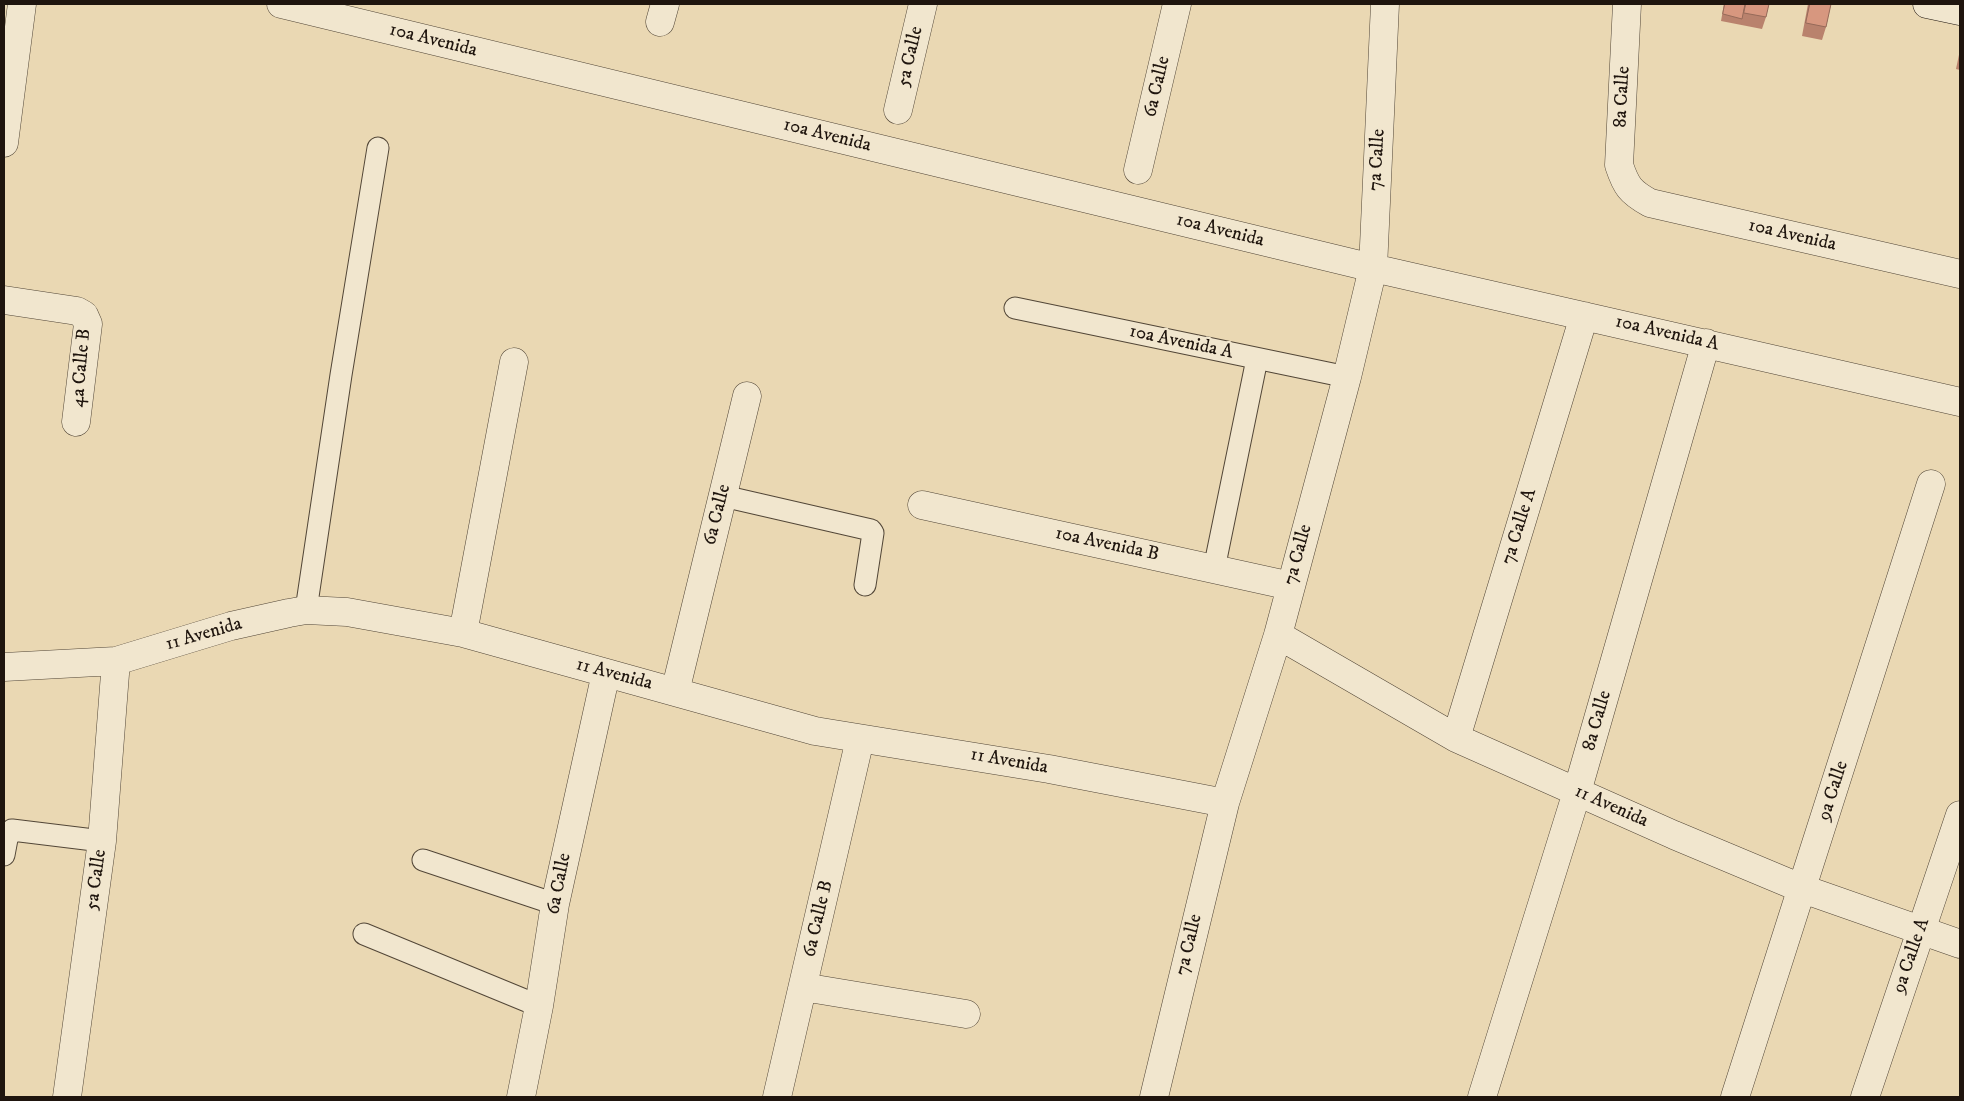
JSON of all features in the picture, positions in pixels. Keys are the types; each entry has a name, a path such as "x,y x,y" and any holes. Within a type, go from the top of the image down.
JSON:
{"street":[{"path":"4,143 22,4"},
{"name":"10a Avenida","path":"281,4 1373,268"},
{"name":"5a Calle","path":"898,110 923,4"},
{"name":"6a Calle","path":"1138,170 1177,4"},
{"name":"7a Calle","path":"1154,1097 1224,803 1278,635 1347,378 1373,268 1385,4"},
{"name":"8a Calle","path":"1627,4 1619,165 1628,188"},
{"path":"1927,4 1960,11"},
{"name":"10a Avenida","path":"1628,188 1650,203 1959,269"},
{"name":"10a Avenida A","path":"1373,268 1960,402"},
{"name":"4a Calle B","path":"4,300 77,311 84,315 88,324 76,422"},
{"name":"7a Calle A","path":"1456,738 1584,316"},
{"name":"8a Calle","path":"1482,1097 1578,792 1706,343"},
{"path":"463,634 514,362"},
{"name":"6a Calle","path":"675,692 747,396"},
{"name":"9a Calle","path":"1735,1097 1931,484"},
{"name":"10a Avenida B","path":"922,505 1291,586"},
{"name":"11 Avenida","path":"4,667 116,661 231,626 306,610 347,612 463,634 815,731 860,740 1040,767 1224,803"},
{"name":"11 Avenida","path":"1278,635 1456,738 1674,835 1803,889 1960,944"},
{"name":"5a Calle","path":"67,1097 102,841 116,661"},
{"name":"6a Calle","path":"521,1097 540,1006 555,904 606,673"},
{"name":"6a Calle B","path":"776,1097 804,987 860,740"},
{"name":"9a Calle A","path":"1865,1097 1920,929 1960,815"},
{"path":"804,987 966,1014"}],"lane":[{"path":"306,610 340,375 378,148"},
{"name":"10a Avenida A","path":"1015,308 1347,378"},
{"path":"1214,569 1257,359"},
{"path":"723,496 871,530 873,533 865,585"},
{"path":"4,855 6,839 12,830 102,841"},
{"path":"423,860 555,904"},
{"path":"364,934 540,1006"}],"building":[{"path":"1725,4 1745,4 1742,19 1723,14"},
{"path":"1746,4 1769,4 1766,17 1744,13"},
{"path":"1810,4 1831,4 1826,27 1806,23"}]}
